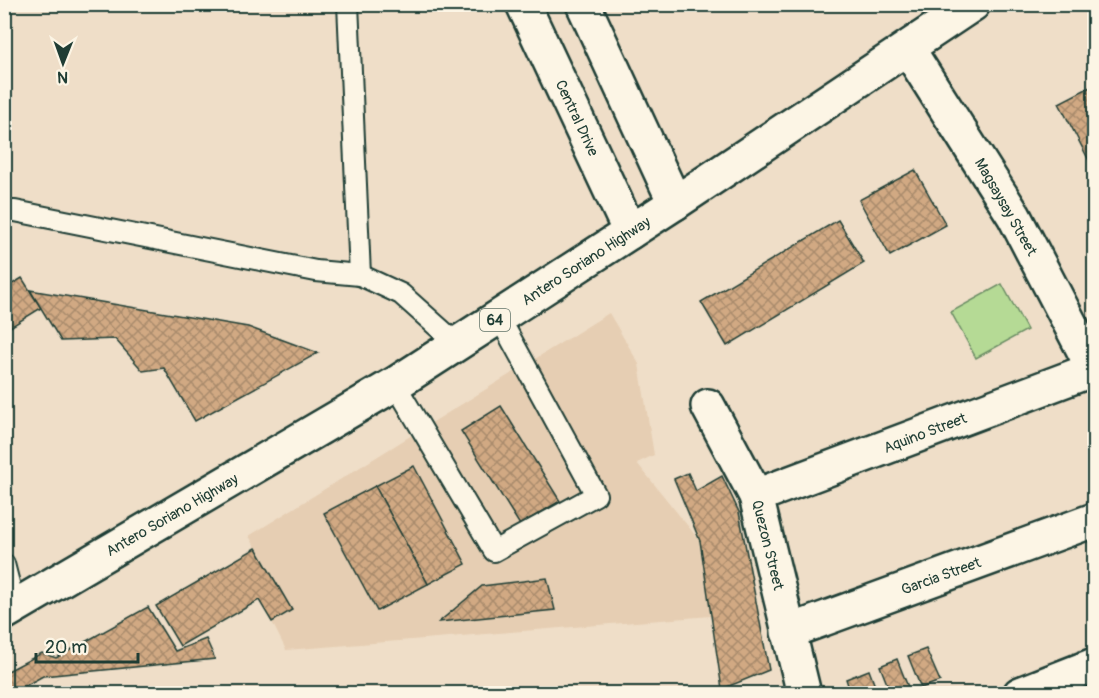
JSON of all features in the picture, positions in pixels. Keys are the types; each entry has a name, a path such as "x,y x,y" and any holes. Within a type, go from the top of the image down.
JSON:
{"street":[{"name":"Central Drive","path":"523,4 630,232"},
{"path":"583,4 675,203"},
{"name":"Antero Soriano Highway","path":"10,610 395,384 675,203 973,4"},
{"name":"Magsaysay Street","path":"908,49 1014,216 1094,370"},
{"name":"Aquino Street","path":"756,496 1094,370"},
{"name":"Quezon Street","path":"708,406 756,496 804,693"},
{"name":"Garcia Street","path":"788,632 1095,520"},
{"path":"1020,693 1095,665"}],"lane":[{"path":"348,4 360,275"},
{"path":"4,211 27,213 316,271 360,275 401,294 457,344"},
{"path":"395,384 494,551 596,495 499,318"},
{"path":"4,564 10,610"}],"shaded area":[{"path":"609,313 639,364 654,455 637,463 700,541 711,616 286,650 272,622 292,610 249,536"}],"green space":[{"path":"1002,284 1027,330 976,358 951,312"}],"building":[{"path":"1094,85 1094,170 1059,103"},
{"path":"915,170 946,225 890,256 859,200"},
{"path":"838,220 864,263 727,346 701,302"},
{"path":"22,278 41,308 4,331 4,289"},
{"path":"30,290 248,327 318,353 195,421 164,368 143,371 115,339 61,341"},
{"path":"501,406 560,501 520,525 461,431"},
{"path":"414,466 466,564 428,584 375,486"},
{"path":"688,473 696,491 722,476 739,512 769,670 722,689 700,541 674,479"},
{"path":"375,486 428,584 377,611 324,513"},
{"path":"256,548 292,610 272,622 259,600 180,646 156,606"},
{"path":"547,578 555,610 439,622 482,586"},
{"path":"148,607 175,651 206,639 215,659 43,676 12,693 4,685 4,673 42,653 56,658"},
{"path":"926,649 940,681 921,688 908,656"},
{"path":"897,659 910,692 907,694 891,694 880,666"},
{"path":"869,670 878,694 851,694 846,679"}]}
